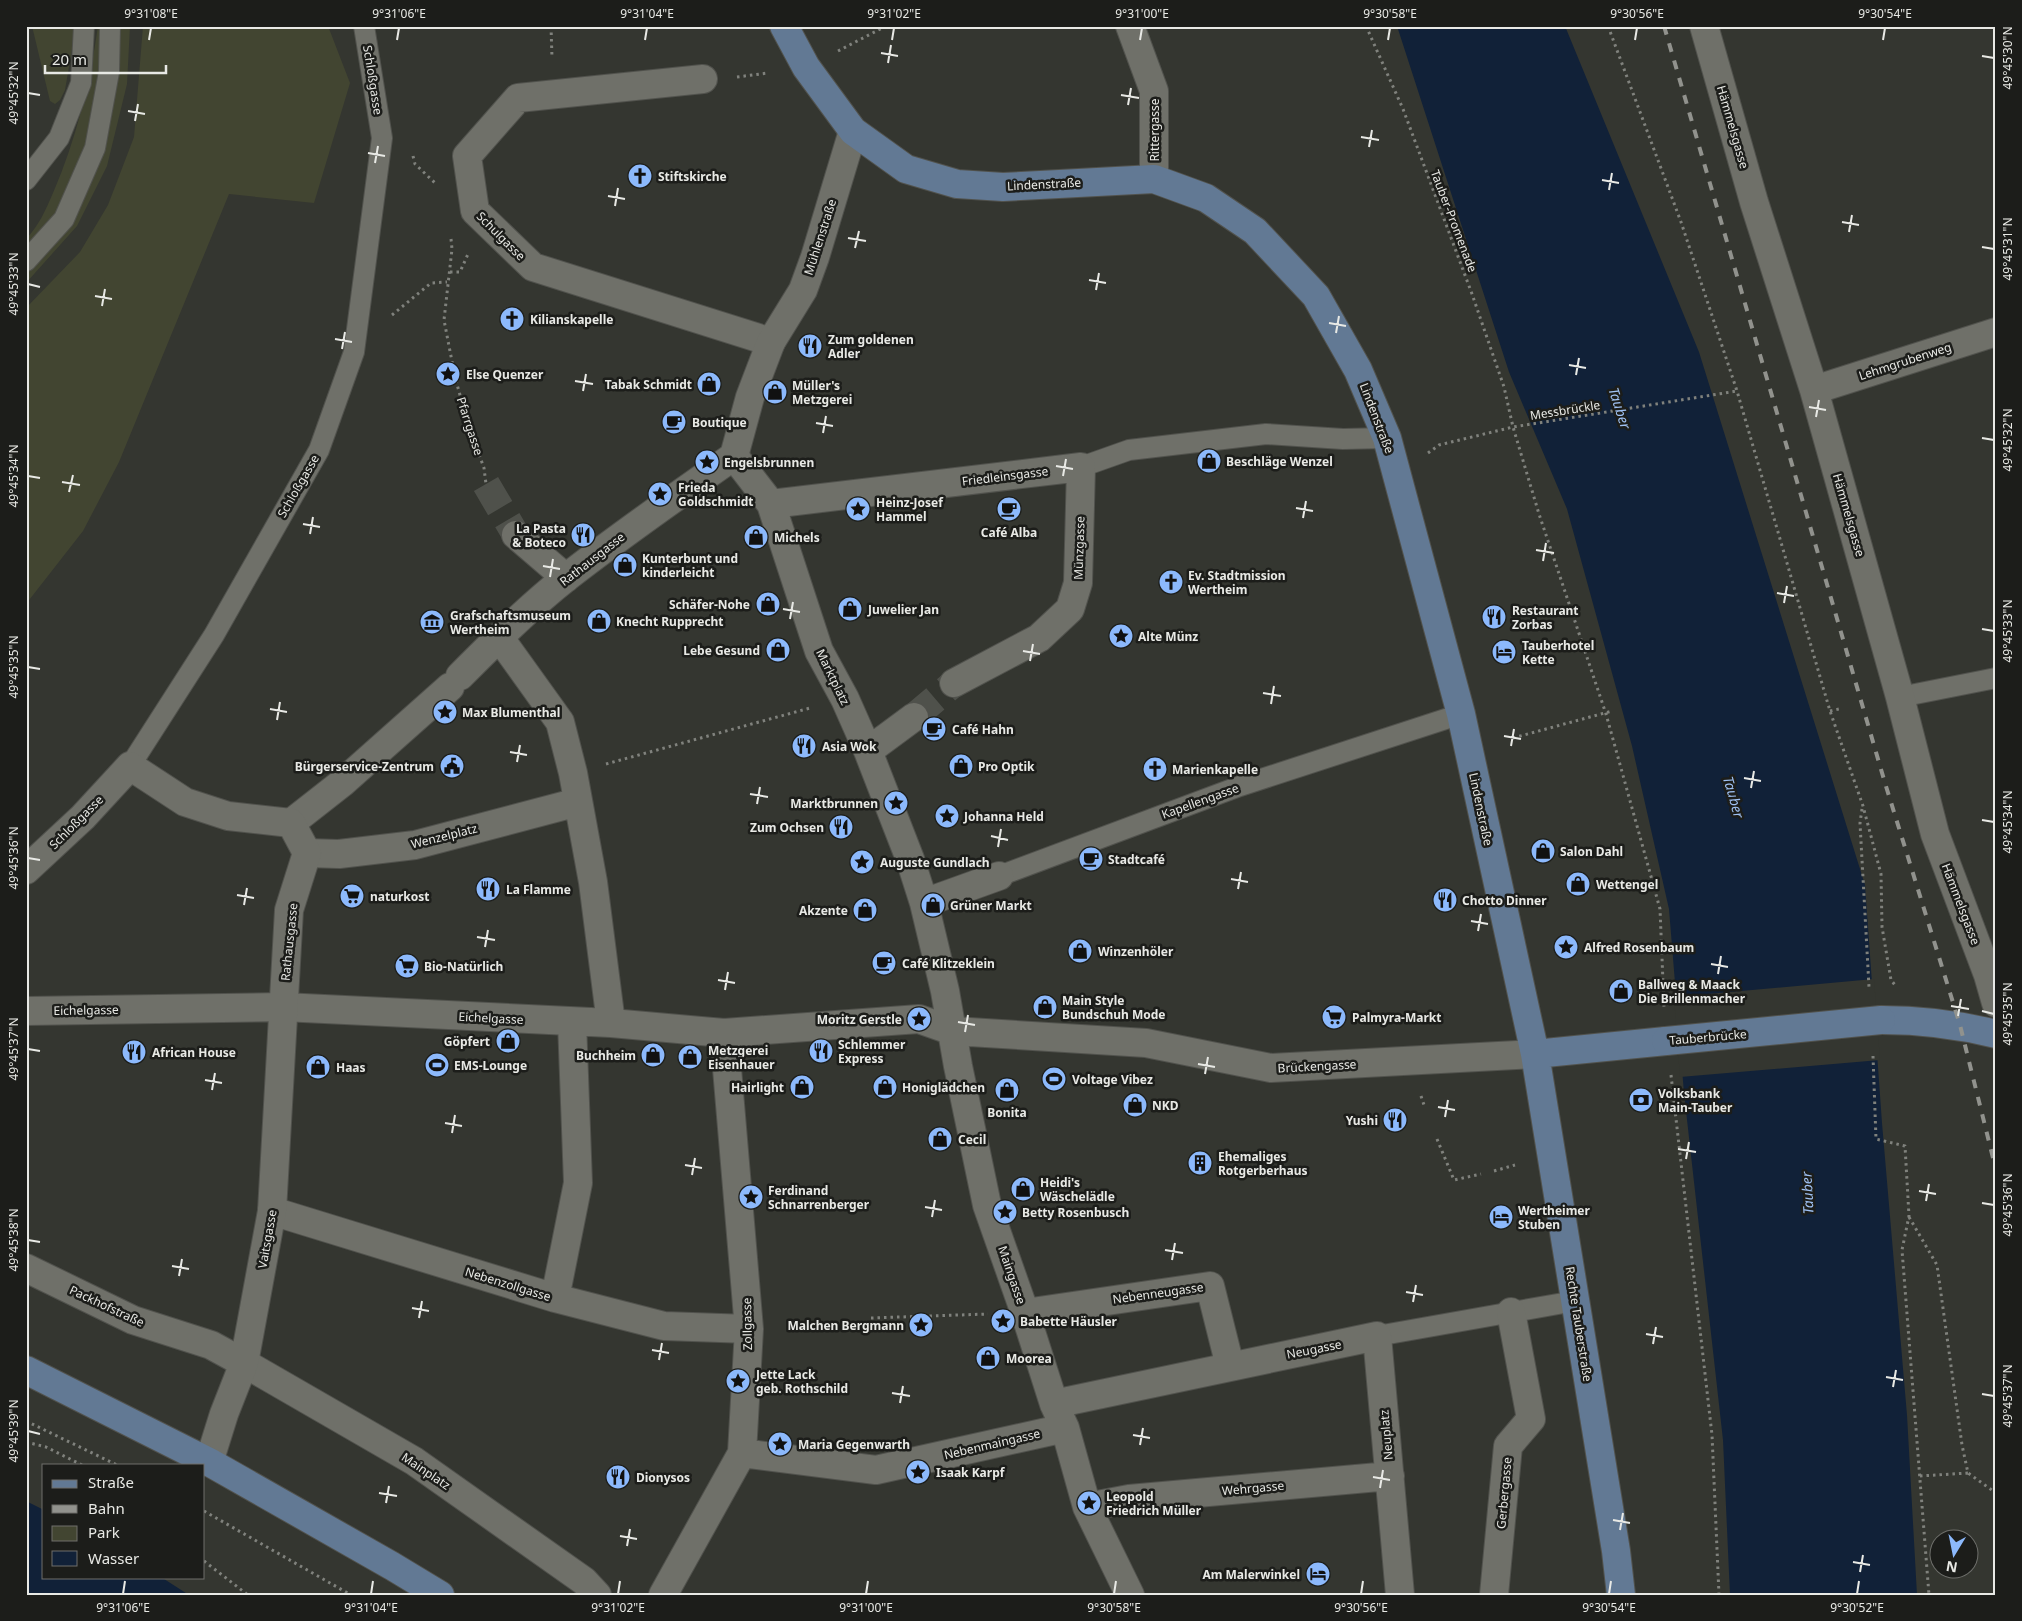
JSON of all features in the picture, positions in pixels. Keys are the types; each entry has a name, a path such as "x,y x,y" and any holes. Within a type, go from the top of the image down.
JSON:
{"main road":[{"path":"784,26 806,67 853,131"},
{"name":"Lindenstraße","path":"853,131 906,169 957,184 1003,187 1154,179 1206,198 1255,231 1316,296 1358,370 1387,438 1461,714 1535,1054"},
{"name":"Tauberbrücke","path":"1535,1054 1881,1020 1919,1020 1960,1025 1996,1034"},
{"name":"Rechte Tauberstraße","path":"1535,1054 1616,1551 1620,1595"},
{"path":"26,1370 210,1462 440,1595"}],"street":[{"name":"Rittergasse","path":"1130,26 1154,91 1154,179"},
{"name":"Hämmelsgasse","path":"1704,26 1754,202 1814,390 1900,697 1934,834 1988,975 1996,1003"},
{"name":"Schulgasse","path":"702,80 518,98 467,156 475,211 533,267 771,342"},
{"name":"Mühlenstraße","path":"734,456 750,397 771,342 803,290 815,257 853,131"},
{"name":"Lehmgrubenweg","path":"1814,390 1991,333"},
{"name":"Marktplatz","path":"734,456 771,504 819,650 845,699 910,859 924,903 945,991 952,1031"},
{"name":"Rathausgasse","path":"291,823 342,783 455,682 499,638 566,578 662,506 734,456"},
{"name":"Friedleinsgasse","path":"771,504 1081,467"},
{"name":"Münzgasse","path":"954,683 1039,638 1070,610 1078,583 1081,467"},
{"path":"516,534 566,578"},
{"path":"499,638 560,722 573,773 593,882 611,1023"},
{"path":"868,752 914,717"},
{"path":"130,766 184,802 228,816 291,823 307,854"},
{"name":"Schloßgasse","path":"26,870 83,818 130,766"},
{"name":"Wenzelplatz","path":"307,854 339,854 415,845 578,802"},
{"name":"Rathausgasse","path":"283,1008 289,910 307,854"},
{"path":"924,903 1000,876"},
{"name":"Eichelgasse","path":"26,1010 283,1008 611,1023 724,1033 920,1018 952,1031"},
{"name":"Vaitsgasse","path":"210,1462 224,1414 244,1363 272,1211 283,1008"},
{"path":"555,1298 578,1183 572,1022"},
{"name":"Brückengasse","path":"952,1031 1146,1043 1271,1068 1535,1054"},
{"name":"Maingasse","path":"952,1031 987,1205 1060,1416 1086,1507 1130,1595"},
{"name":"Zollgasse","path":"662,1595 742,1452 749,1328 724,1033"},
{"name":"Nebenzollgasse","path":"272,1211 555,1298 664,1326 749,1328"},
{"name":"Packhofstraße","path":"26,1268 133,1320 211,1345 244,1363"},
{"name":"Nebenneugasse","path":"1025,1313 1210,1286 1230,1366"},
{"name":"Gerbergasse","path":"1494,1595 1508,1446 1531,1419 1510,1312"},
{"name":"Neugasse","path":"1060,1416 1230,1366 1377,1336"},
{"name":"Neuplatz","path":"1377,1336 1400,1595"},
{"name":"Mainplatz","path":"244,1363 414,1461 584,1581 598,1595"},
{"name":"Nebenmaingasse","path":"742,1452 876,1470 1060,1416"},
{"name":"Wehrgasse","path":"1086,1507 1130,1499 1390,1476"}],"lane":[{"path":"26,180 59,138 81,83 84,26"},
{"path":"26,261 64,219 95,148 109,72 110,26"},
{"name":"Schloßgasse","path":"130,766 214,635 319,450 354,352 382,138 364,26"},
{"name":"Friedleinsgasse","path":"1081,467 1129,450 1266,434 1343,440 1387,438"},
{"path":"1900,697 1996,678"},
{"name":"Kapellengasse","path":"1000,876 1240,786 1461,714"},
{"name":"Neugasse","path":"1377,1336 1575,1301"}],"path":[{"path":"806,67 886,26"},
{"name":"Tauber-Promenade","path":"1366,26 1403,109 1472,294 1504,387 1513,428"},
{"path":"1608,26 1681,222 1737,391 1830,711 1863,806 1881,874 1882,927 1891,980 1917,1013 1919,1020"},
{"name":"Pfarrgasse","path":"452,249 444,320 453,368 468,424 484,468 486,484"},
{"path":"354,352 403,305 431,284 447,282"},
{"name":"Messbrückle","path":"1424,456 1439,445 1513,428 1737,391"},
{"path":"573,773 845,699"},
{"path":"1830,711 1839,709"},
{"path":"1513,738 1612,711"},
{"path":"1437,1139 1454,1180 1480,1174"},
{"path":"1494,1171 1514,1166"},
{"path":"1930,1595 1902,1250 1909,1216 1937,1265 1962,1444 1968,1472 1996,1493"},
{"path":"871,1318 1025,1313"},
{"path":"26,1422 115,1464"},
{"path":"26,1442 46,1448 80,1464"},
{"path":"1920,1476 1968,1472"},
{"path":"205,1512 351,1595"},
{"path":"205,1562 248,1595"}],"green space":[{"path":"32,26 76,26 65,90 60,100 55,104 50,101"},
{"path":"98,26 130,26 127,84 107,166 77,226 26,283 26,239 45,212 69,153 91,69"},
{"path":"143,26 328,26 350,83 314,203 229,194 119,462 83,531 26,604 26,308 80,252 108,205 134,137"}],"water":[{"name":"Tauber","path":"1397,26 1565,26 1699,352 1865,885 1882,1123 1907,1415 1917,1595 1730,1595 1723,1440 1684,1093 1669,909 1632,746 1567,509 1509,372"},
{"path":"26,1501 42,1509 42,1578 163,1578 189,1595 26,1595"}],"pier":[{"path":"1874,979 1880,1060 1680,1077 1674,997"}],"tunnel":[{"path":"486,484 516,535"},
{"path":"914,717 954,683"}],"railway":[{"path":"1664,26 1885,783 1960,1025 1996,1170"}],"place":[{"name":"Stiftskirche","path":"640,176"},
{"name":"Kilianskapelle","path":"512,319"},
{"name":"Zum goldenen Adler","path":"810,346"},
{"name":"Else Quenzer","path":"448,374"},
{"name":"Tabak Schmidt","path":"709,384"},
{"name":"Müller's Metzgerei","path":"775,392"},
{"name":"Boutique","path":"674,422"},
{"name":"Beschläge Wenzel","path":"1209,461"},
{"name":"Engelsbrunnen","path":"707,462"},
{"name":"Frieda Goldschmidt","path":"660,494"},
{"name":"Heinz-Josef Hammel","path":"858,509"},
{"name":"Café Alba","path":"1009,509"},
{"name":"La Pasta & Boteco","path":"583,535"},
{"name":"Michels","path":"756,537"},
{"name":"Kunterbunt und kinderleicht","path":"625,565"},
{"name":"Ev. Stadtmission Wertheim","path":"1171,582"},
{"name":"Schäfer-Nohe","path":"768,604"},
{"name":"Juwelier Jan","path":"850,609"},
{"name":"Restaurant Zorbas","path":"1494,617"},
{"name":"Knecht Rupprecht","path":"599,621"},
{"name":"Grafschaftsmuseum Wertheim","path":"432,622"},
{"name":"Alte Münz","path":"1121,636"},
{"name":"Lebe Gesund","path":"778,650"},
{"name":"Tauberhotel Kette","path":"1504,652"},
{"name":"Max Blumenthal","path":"445,712"},
{"name":"Café Hahn","path":"934,729"},
{"name":"Asia Wok","path":"804,746"},
{"name":"Bürgerservice-Zentrum","path":"452,766"},
{"name":"Pro Optik","path":"961,766"},
{"name":"Marienkapelle","path":"1155,769"},
{"name":"Marktbrunnen","path":"896,803"},
{"name":"Johanna Held","path":"947,816"},
{"name":"Zum Ochsen","path":"841,827"},
{"name":"Salon Dahl","path":"1543,851"},
{"name":"Stadtcafé","path":"1091,859"},
{"name":"Auguste Gundlach","path":"862,862"},
{"name":"Wettengel","path":"1578,884"},
{"name":"La Flamme","path":"488,889"},
{"name":"naturkost","path":"352,896"},
{"name":"Chotto Dinner","path":"1445,900"},
{"name":"Grüner Markt","path":"933,905"},
{"name":"Akzente","path":"865,910"},
{"name":"Alfred Rosenbaum","path":"1566,947"},
{"name":"Winzenhöler","path":"1080,951"},
{"name":"Café Klitzeklein","path":"884,963"},
{"name":"Bio-Natürlich","path":"407,966"},
{"name":"Ballweg & Maack Die Brillenmacher","path":"1621,991"},
{"name":"Main Style Bundschuh Mode","path":"1045,1007"},
{"name":"Palmyra-Markt","path":"1334,1017"},
{"name":"Moritz Gerstle","path":"919,1019"},
{"name":"Göpfert","path":"508,1041"},
{"name":"Schlemmer Express","path":"821,1051"},
{"name":"African House","path":"134,1052"},
{"name":"Buchheim","path":"653,1055"},
{"name":"Metzgerei Eisenhauer","path":"690,1057"},
{"name":"EMS-Lounge","path":"437,1065"},
{"name":"Haas","path":"318,1067"},
{"name":"Voltage Vibez","path":"1054,1079"},
{"name":"Hairlight","path":"802,1087"},
{"name":"Honiglädchen","path":"885,1087"},
{"name":"Bonita","path":"1007,1090"},
{"name":"Volksbank Main-Tauber","path":"1641,1100"},
{"name":"NKD","path":"1135,1105"},
{"name":"Yushi","path":"1395,1120"},
{"name":"Cecil","path":"940,1139"},
{"name":"Ehemaliges Rotgerberhaus","path":"1200,1163"},
{"name":"Heidi's Wäschelädle","path":"1023,1189"},
{"name":"Ferdinand Schnarrenberger","path":"751,1197"},
{"name":"Betty Rosenbusch","path":"1005,1212"},
{"name":"Wertheimer Stuben","path":"1501,1217"},
{"name":"Babette Häusler","path":"1003,1321"},
{"name":"Malchen Bergmann","path":"921,1325"},
{"name":"Moorea","path":"988,1358"},
{"name":"Jette Lack geb. Rothschild","path":"738,1381"},
{"name":"Maria Gegenwarth","path":"780,1444"},
{"name":"Isaak Karpf","path":"918,1472"},
{"name":"Dionysos","path":"618,1477"},
{"name":"Leopold Friedrich Müller","path":"1089,1503"},
{"name":"Am Malerwinkel","path":"1318,1574"}]}
